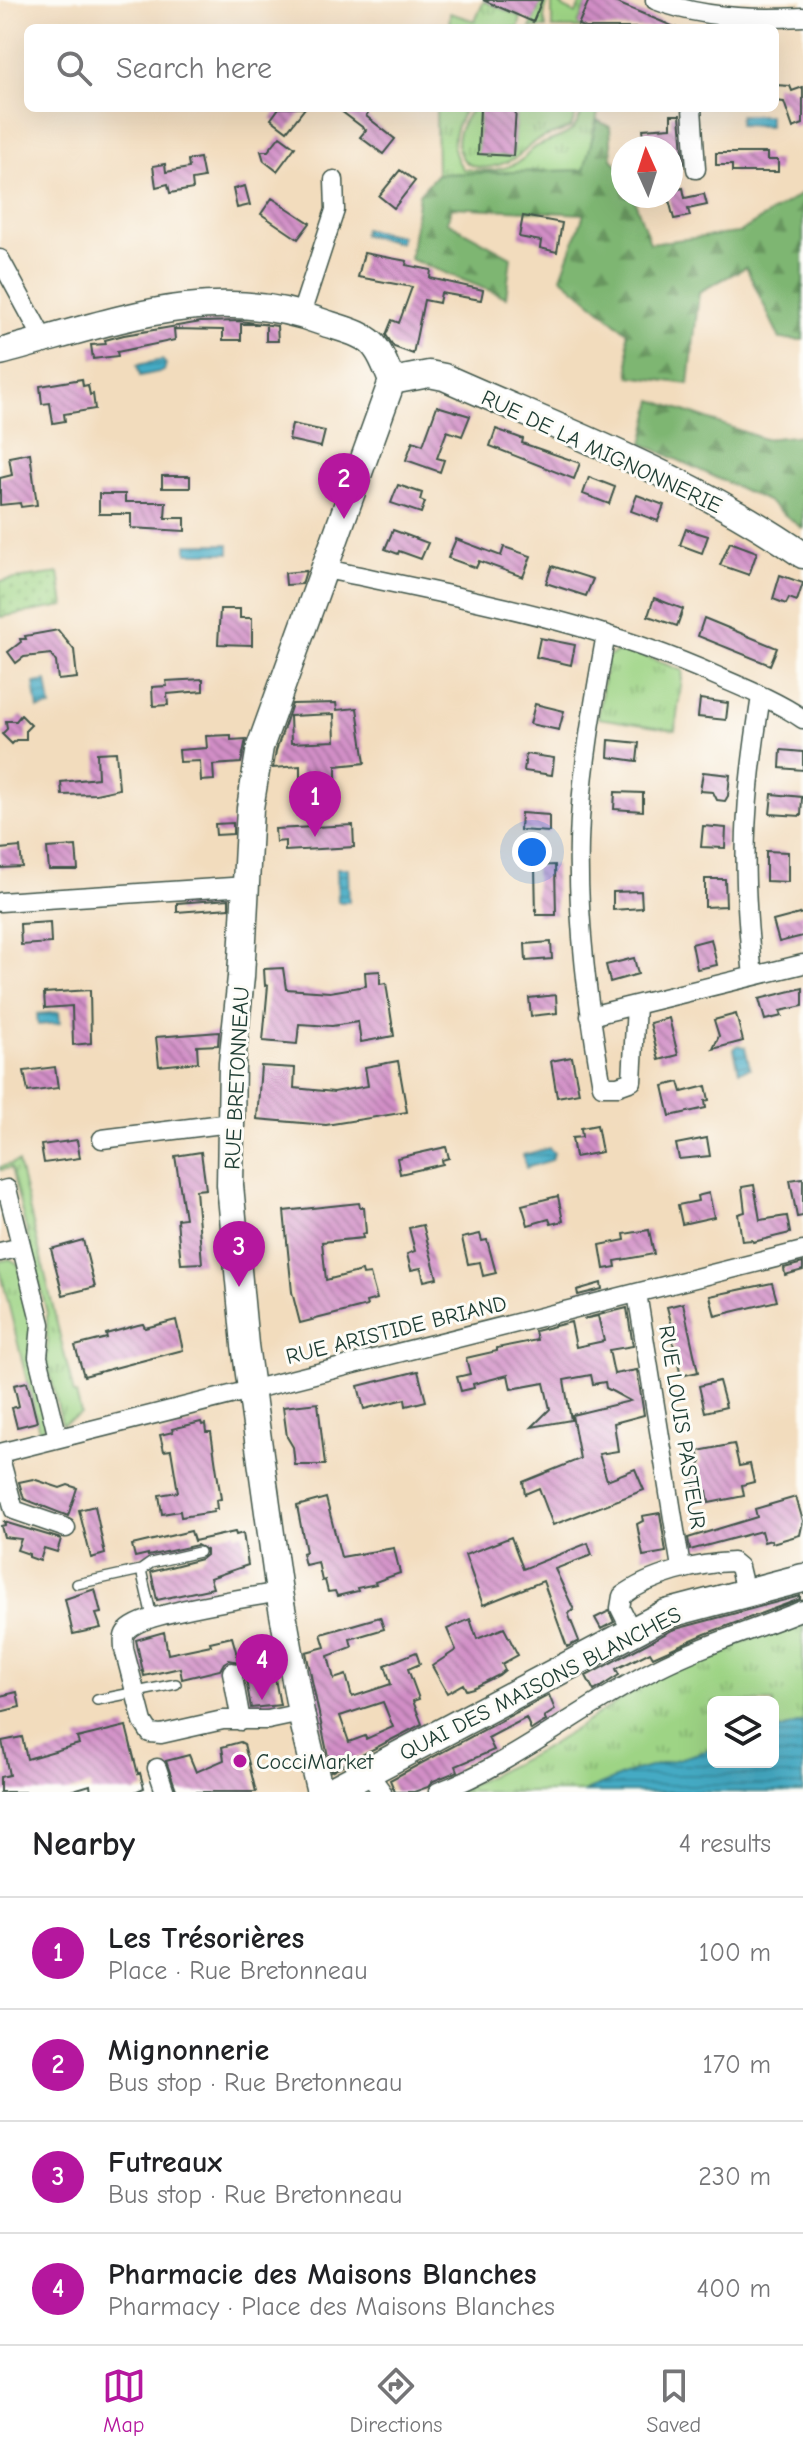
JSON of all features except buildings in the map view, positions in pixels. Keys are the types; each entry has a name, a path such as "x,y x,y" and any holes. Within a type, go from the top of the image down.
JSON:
{"main road":[{"name":"QUAI DES MAISONS BLANCHES","path":"330,1792 375,1782 666,1614 803,1578"}],"street":[{"path":"655,0 684,19 803,17"},
{"path":"692,112 696,169"},
{"path":"301,314 335,210 334,180"},
{"path":"0,259 44,340"},
{"path":"0,352 163,309 208,304 255,304 301,314 363,338 376,346 392,381"},
{"name":"RUE DE LA MIGNONNERIE","path":"392,381 429,374 444,377 574,433 671,480 775,535 803,555"},
{"name":"RUE BRETONNEAU","path":"320,1792 301,1713 279,1592 251,1390 230,1185 230,1123 250,808 260,747 392,381"},
{"path":"326,569 548,618 606,634 683,661 761,696 803,719"},
{"path":"606,634 584,768 579,839 579,891 590,1016 602,1086 618,1086 632,1081 636,1005"},
{"path":"753,976 747,914 746,840 750,769 761,696"},
{"path":"0,902 247,886"},
{"path":"590,1016 803,964"},
{"path":"102,1139 230,1123"},
{"path":"0,1191 7,1189 41,1324 38,1357 58,1438"},
{"path":"0,1252 21,1247"},
{"name":"RUE ARISTIDE BRIAND","path":"0,1456 58,1438 803,1251"},
{"name":"RUE LOUIS PASTEUR","path":"637,1293 681,1568"},
{"path":"0,1456 14,1510 66,1528"},
{"path":"632,1632 620,1608 622,1596 681,1568 733,1562 739,1567 745,1592"},
{"path":"279,1592 152,1617 127,1630 124,1649 143,1722 150,1733 161,1734 223,1720 268,1720 301,1713"},
{"path":"438,1792 467,1781 524,1750 656,1669 803,1610"},
{"path":"232,1672 241,1721"},
{"path":"157,1768 165,1792"}],"lane":[{"path":"77,1584 141,1570 151,1563 199,1552"},
{"path":"141,1570 152,1617"},
{"path":"97,1700 176,1684"}],"green space":[{"path":"542,0 547,0 545,24 532,24"},
{"path":"552,0 557,0 576,14 579,0 589,0 578,24 552,24"},
{"path":"484,1 521,17 519,24 449,24 450,13 475,21"},
{"path":"436,112 464,112 455,131 453,145 458,161 463,169 487,171 517,163 534,148 561,137 572,130 582,112 598,112 585,170 437,174"},
{"path":"469,112 480,112 478,153 512,156 516,112 577,112 571,127 536,141 508,162 490,167 472,165 460,154 457,142"},
{"path":"597,120 610,127 611,208 637,208 650,243 738,233 803,193 803,340 780,339 746,267 699,292 689,384 630,376 627,332 561,277 584,214 452,207 447,222 511,257 506,297 410,259 419,194 437,174 584,170"},
{"path":"653,400 764,439 803,435 803,529 767,501 643,444"},
{"path":"59,573 64,606 0,617 0,581"},
{"path":"626,649 683,671 675,730 598,718 607,657"},
{"path":"18,1162 81,1414 62,1424 47,1361 47,1313 11,1168 0,1170 0,1167"},
{"path":"10,1259 18,1264 32,1318 33,1372 45,1426 40,1435 0,1269 0,1261"},
{"path":"803,1619 803,1792 456,1792 546,1748 659,1675"}],"water":[{"path":"740,115 769,115 769,126 739,125"},
{"path":"364,229 401,236 400,243 363,235"},
{"path":"162,360 166,364 164,371 140,376 137,365"},
{"path":"187,544 229,544 229,553 187,553"},
{"path":"47,681 51,707 38,709 34,683"},
{"path":"337,868 348,868 349,902 338,902"},
{"path":"59,1012 60,1023 38,1025 37,1014"},
{"path":"738,1045 745,1047 750,1068 739,1071 734,1049"},
{"path":"549,1148 554,1153 552,1160 526,1168 523,1155"},
{"path":"803,1722 803,1792 583,1792 632,1772 707,1751 707,1768 779,1768 779,1730"}],"place":[{"name":"Mignonnerie","path":"344,519"},
{"name":"Les Trésorières","path":"315,837"},
{"name":"Futreaux","path":"239,1287"},
{"name":"Pharmacie des Maisons Blanches","path":"262,1700"},
{"name":"CocciMarket","path":"240,1761"}]}
